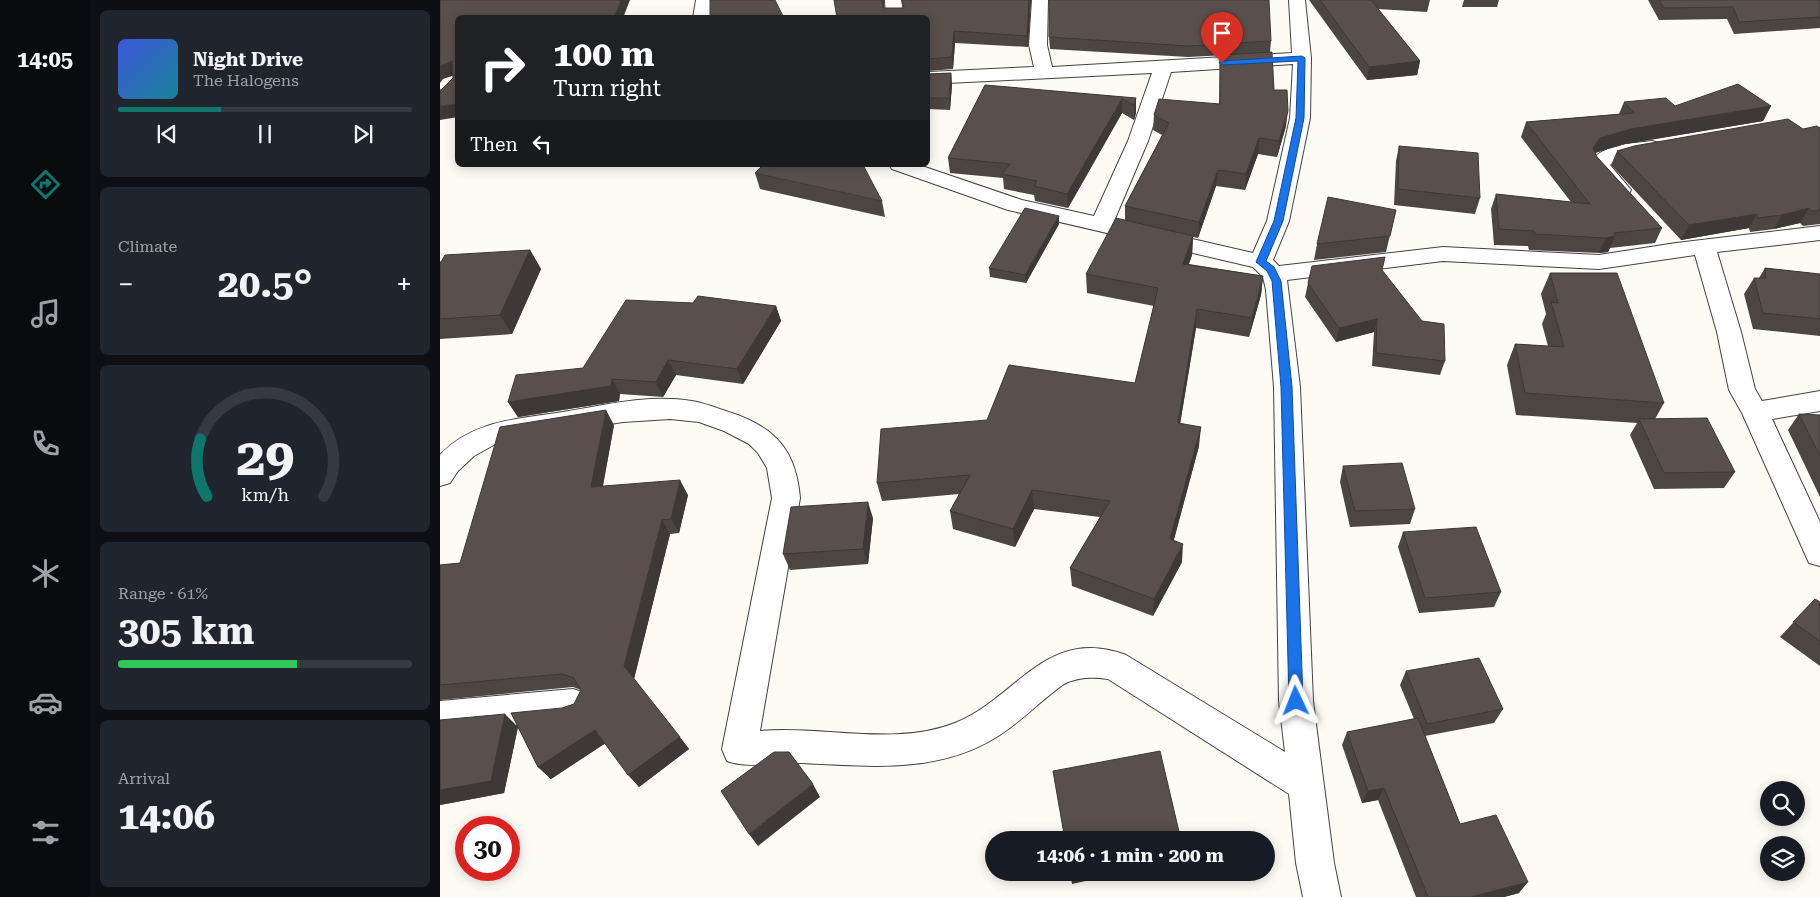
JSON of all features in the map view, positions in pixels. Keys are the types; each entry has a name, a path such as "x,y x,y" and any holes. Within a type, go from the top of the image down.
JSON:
{"street":[{"path":"702,15 704,0"},
{"path":"893,0 895,15"},
{"path":"1040,0 1038,45 1044,71"},
{"path":"1297,0 1302,58 1300,118 1267,268 1278,290 1287,387 1296,701 1315,863 1322,897"},
{"path":"930,78 1044,71 1163,67 1302,58"},
{"path":"1101,226 1138,141 1163,67"},
{"path":"1635,207 1602,171 1599,164 1602,158 1612,154 1672,144"},
{"path":"905,167 1016,206 1267,268 1443,254 1599,262 1669,243 1704,247 1820,233"},
{"path":"1704,247 1729,332 1742,390 1755,412 1820,554"},
{"path":"1755,412 1820,401"},
{"path":"440,475 455,457 483,437 503,431 591,417 656,410 686,410 739,425 763,440 777,458 782,469 786,482 786,498 739,749 777,746 846,749 920,748 939,745 968,735 985,726 1044,679 1063,668 1081,662 1098,661 1114,665 1306,785"},
{"path":"440,717 573,704"}],"building":[{"path":"440,0 621,0 615,15 455,15 455,104 440,106 440,90 453,78 452,61 440,66"},
{"path":"710,0 775,0 782,15 710,15"},
{"path":"834,0 882,0 883,8 904,8 902,0 1029,0 1027,36 954,31 952,57 930,59 930,15 836,15"},
{"path":"1049,0 1269,0 1271,41 1188,46 1049,37"},
{"path":"1320,0 1371,0 1420,61 1369,67"},
{"path":"1659,0 1820,0 1820,17 1739,22 1733,7 1664,8"},
{"path":"1272,52 1274,90 1287,90 1288,111 1279,141 1259,138 1246,174 1218,170 1199,222 1125,206 1169,123 1154,115 1159,99 1220,104 1220,55"},
{"path":"951,73 949,98 930,98 930,74"},
{"path":"1738,84 1771,106 1631,129 1600,138 1593,148 1597,157 1662,228 1614,233 1615,236 1606,238 1535,234 1534,231 1499,229 1496,194 1590,204 1526,122 1634,113 1624,102 1666,98 1675,106"},
{"path":"985,85 1136,98 1134,105 1122,99 1067,194 1034,186 1037,181 1002,174 1010,164 948,158"},
{"path":"1788,119 1803,129 1817,126 1820,128 1820,210 1812,211 1809,208 1782,215 1758,218 1757,214 1689,225 1617,151 1634,146"},
{"path":"1399,146 1478,153 1480,198 1398,189"},
{"path":"761,167 864,167 882,201 755,173"},
{"path":"1328,197 1396,210 1390,236 1317,244"},
{"path":"1025,208 1059,216 1025,275 989,268"},
{"path":"1116,218 1193,236 1183,264 1263,276 1252,318 1197,309 1178,423 1201,427 1170,539 1183,544 1154,599 1070,568 1110,501 1032,490 1013,529 950,511 970,475 877,483 881,429 987,420 1009,365 1135,383 1158,288 1086,274"},
{"path":"530,250 500,315 440,319 440,262 445,255"},
{"path":"1385,257 1382,270 1422,321 1444,324 1445,361 1376,353 1377,319 1339,328 1308,283 1312,266"},
{"path":"1765,268 1820,274 1820,319 1763,313 1754,278 1766,278"},
{"path":"1550,273 1617,273 1664,403 1525,393 1515,344 1564,347 1551,302 1558,303"},
{"path":"698,296 776,306 737,369 668,360 656,382 612,379 611,386 508,402 516,375 583,368 626,300 693,303"},
{"path":"606,410 591,487 680,480 671,519 662,520 624,666 680,737 628,775 595,730 538,767 511,713 562,708 574,704 581,690 574,678 562,674 440,685 440,565 460,563 500,427"},
{"path":"1799,414 1820,415 1820,456"},
{"path":"1707,418 1735,472 1664,473 1639,419"},
{"path":"1402,463 1415,509 1355,511 1343,466"},
{"path":"868,502 863,549 783,554 791,507"},
{"path":"1476,527 1501,592 1425,598 1403,532"},
{"path":"1815,599 1820,602 1820,641 1793,622"},
{"path":"1479,658 1503,709 1427,724 1406,671"},
{"path":"505,714 491,781 440,790 440,720"},
{"path":"1418,718 1460,824 1496,815 1528,882 1471,897 1428,897 1384,788 1368,791 1347,732"},
{"path":"1160,751 1179,831 1063,831 1053,771"},
{"path":"774,752 789,752 813,784 749,834 721,791"}],"route":[{"path":"1222,63 1302,58 1300,118 1278,221 1260,262 1266,265 1277,281 1287,387 1296,701"}]}
